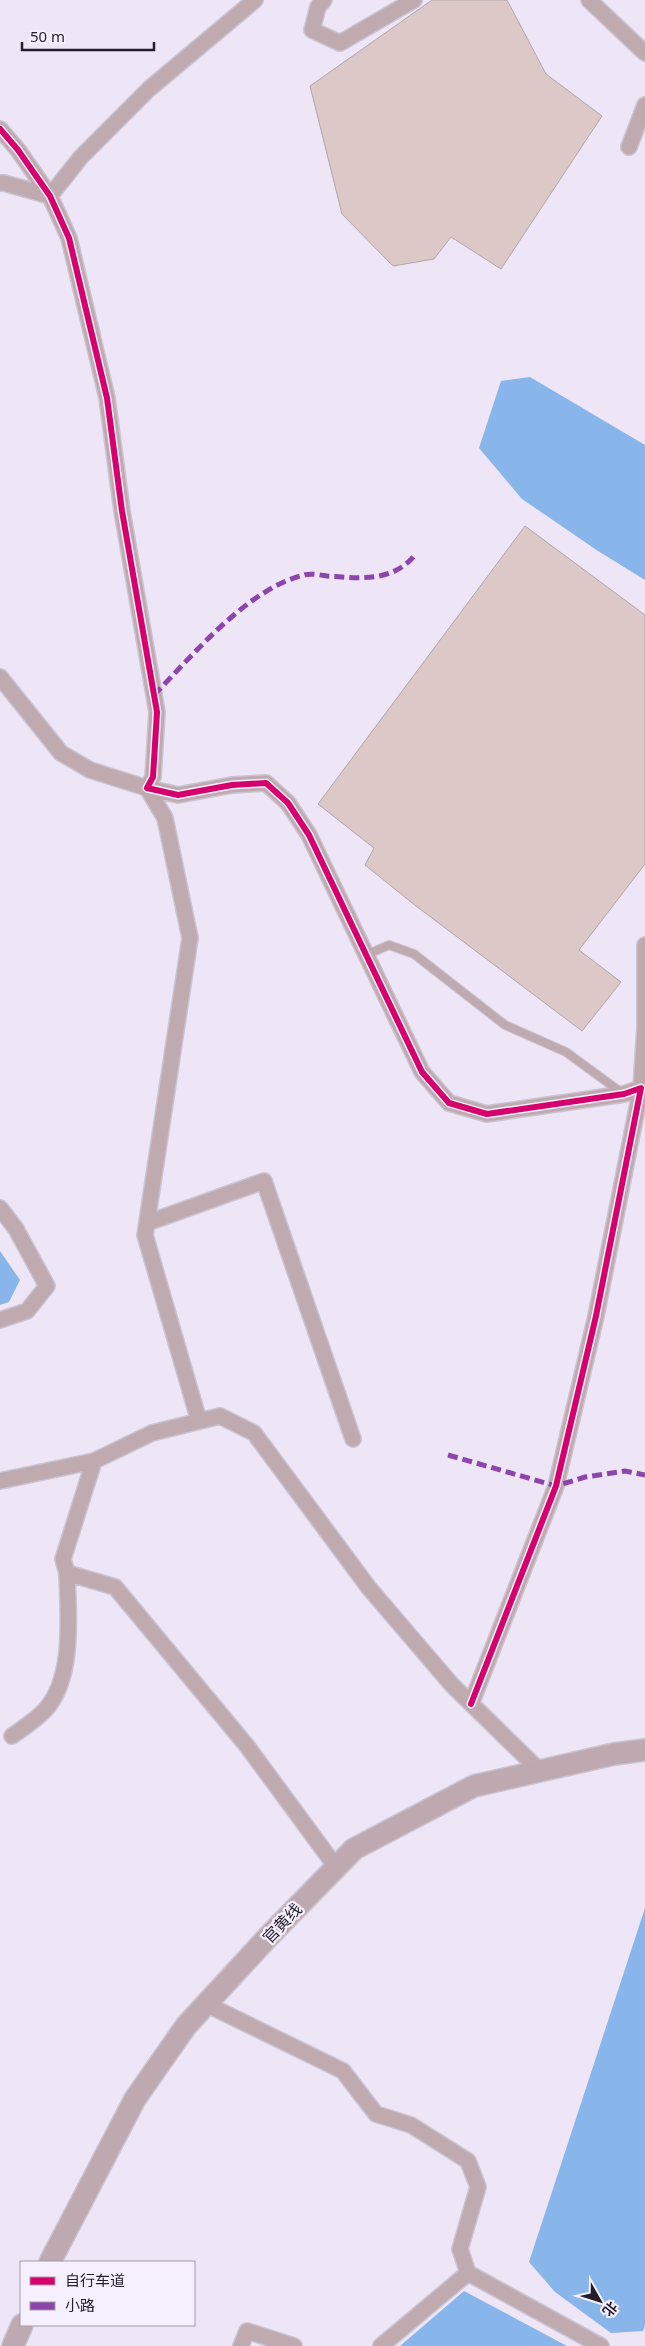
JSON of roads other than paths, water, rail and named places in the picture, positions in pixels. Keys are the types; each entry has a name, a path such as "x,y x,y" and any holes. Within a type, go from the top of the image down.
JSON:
{"street":[{"path":"50,196 81,158 149,89 255,0"},
{"path":"324,0 318,7 312,30 340,44 414,0"},
{"path":"589,0 645,54"},
{"path":"629,147 645,105"},
{"path":"0,129 18,150 50,196 69,238 107,398 122,511 157,712 153,777 146,788"},
{"path":"0,184 50,196"},
{"path":"0,677 61,753 90,770 146,788 178,795 232,785 266,782 288,803 309,835 422,1072 449,1103 487,1114 624,1094 641,1088"},
{"path":"146,788 165,818 190,938 145,1235 199,1421"},
{"path":"471,1704 556,1486 596,1316 641,1088 645,1027 645,945"},
{"path":"147,1223 264,1181 353,1439"},
{"path":"0,1208 16,1230 47,1286 26,1311 0,1320"},
{"path":"0,1481 94,1461 152,1433 220,1416 254,1433 369,1588 452,1685 540,1771"},
{"path":"12,1736 46,1709 63,1679 68,1627 67,1573 63,1559 94,1461"},
{"path":"67,1573 115,1587 246,1746 336,1867"},
{"name":"官黄线","path":"51,2261 135,2099 186,2026 267,1938 354,1849 474,1786 614,1754 645,1750"},
{"path":"206,2004 343,2071 376,2114 411,2125 468,2161 478,2187 460,2249 468,2273 601,2346"},
{"path":"381,2346 468,2273"},
{"path":"13,2346 22,2326"},
{"path":"241,2346 247,2330 294,2346"}],"lane":[{"path":"366,955 389,945 414,954 505,1025 566,1052 624,1094"}],"water":[{"path":"530,377 645,445 645,580 598,551 522,499 479,448 501,381"},
{"path":"0,1251 20,1280 9,1302 0,1305"},
{"path":"645,1908 645,2325 643,2331 611,2333 555,2292 529,2262"},
{"path":"464,2291 567,2346 400,2346"}]}
